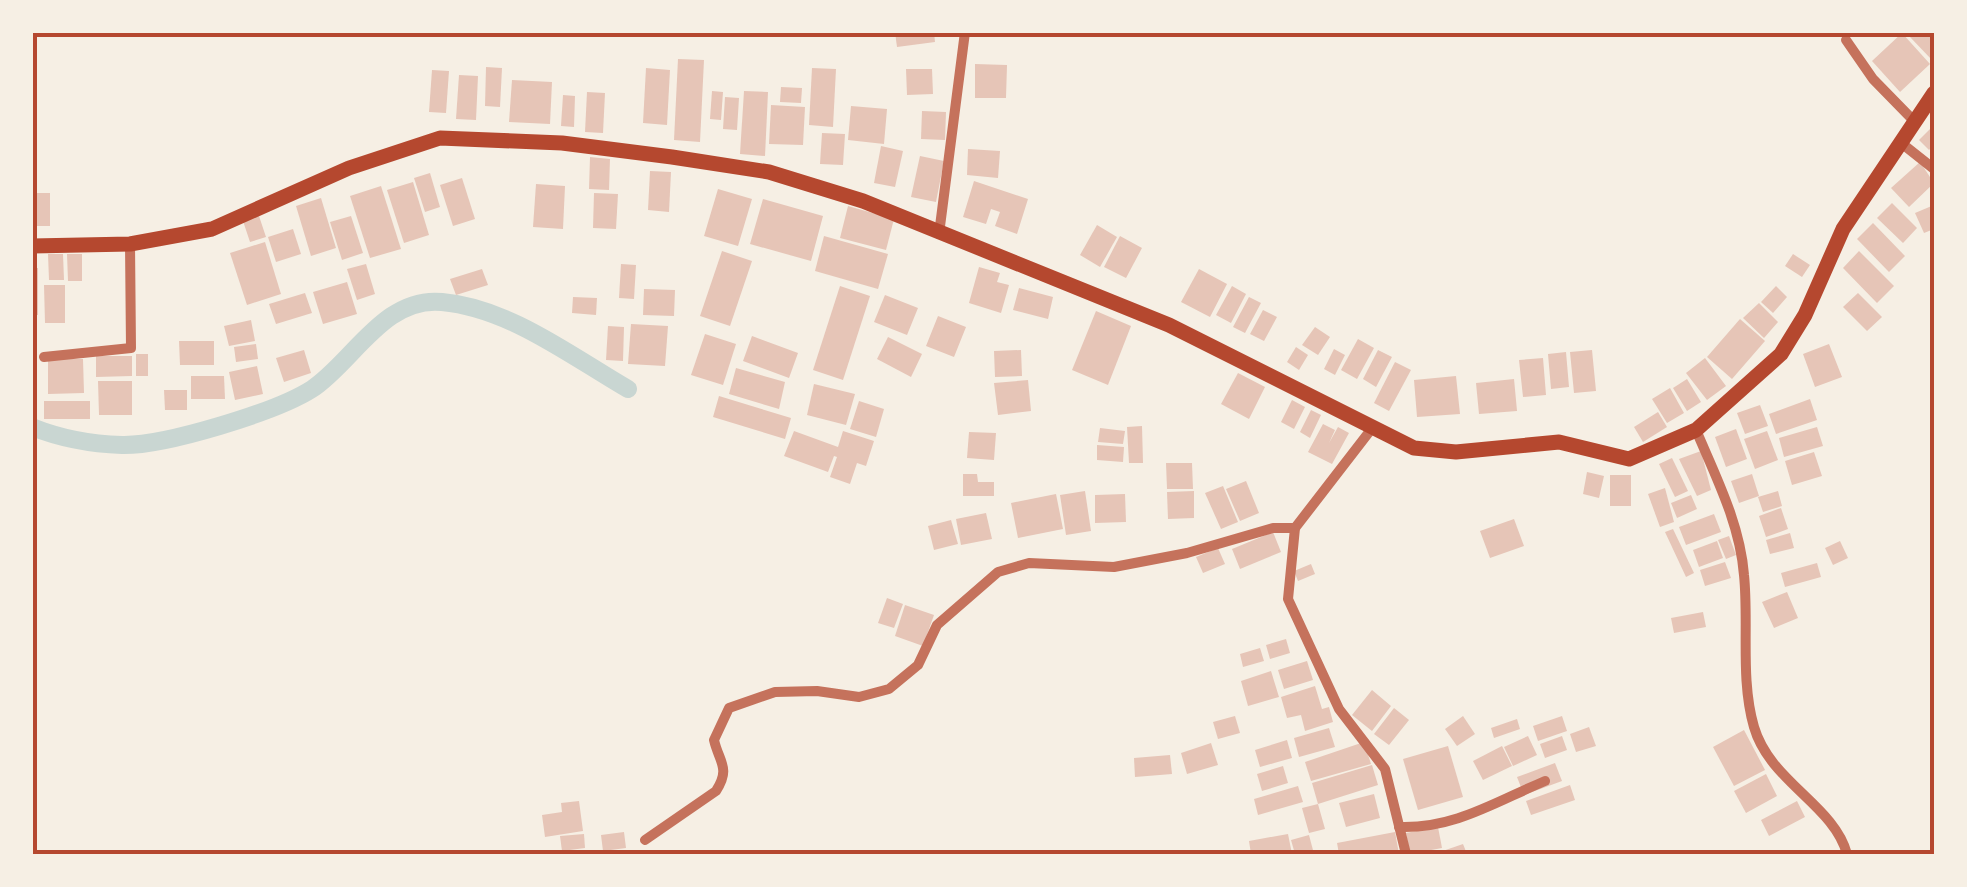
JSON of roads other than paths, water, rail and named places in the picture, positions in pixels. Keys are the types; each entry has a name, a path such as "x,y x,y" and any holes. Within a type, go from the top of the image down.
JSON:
{"main road":[{"path":"32,246 130,244 212,229 407,145 465,137 562,143 768,172 864,201 1168,325 1373,428 1434,452 1559,442 1629,459 1696,430 1781,354 1804,314 1842,229 1934,93"}],"street":[{"path":"939,234 965,32"},
{"path":"1846,40 1873,79 1914,121"},
{"path":"1900,142 1934,170"},
{"path":"44,357 131,348 130,244"},
{"path":"1373,428 1295,528 1296,547 1288,575 1295,622 1339,710 1385,769 1406,854"},
{"path":"1696,430 1732,516 1744,573 1745,645 1753,726 1781,776 1838,832 1848,854"},
{"path":"645,840 716,791 725,762 714,740 728,708 775,692 817,691 859,697 889,689 918,665 937,625 998,572 1029,563 1114,567 1188,553 1273,528 1295,528"},
{"path":"1399,827 1453,822 1545,781"}],"waterway":[{"path":"32,427 76,440 122,445 164,440 219,426 273,408 312,389 386,320 421,303 442,302 491,313 628,389"}]}
